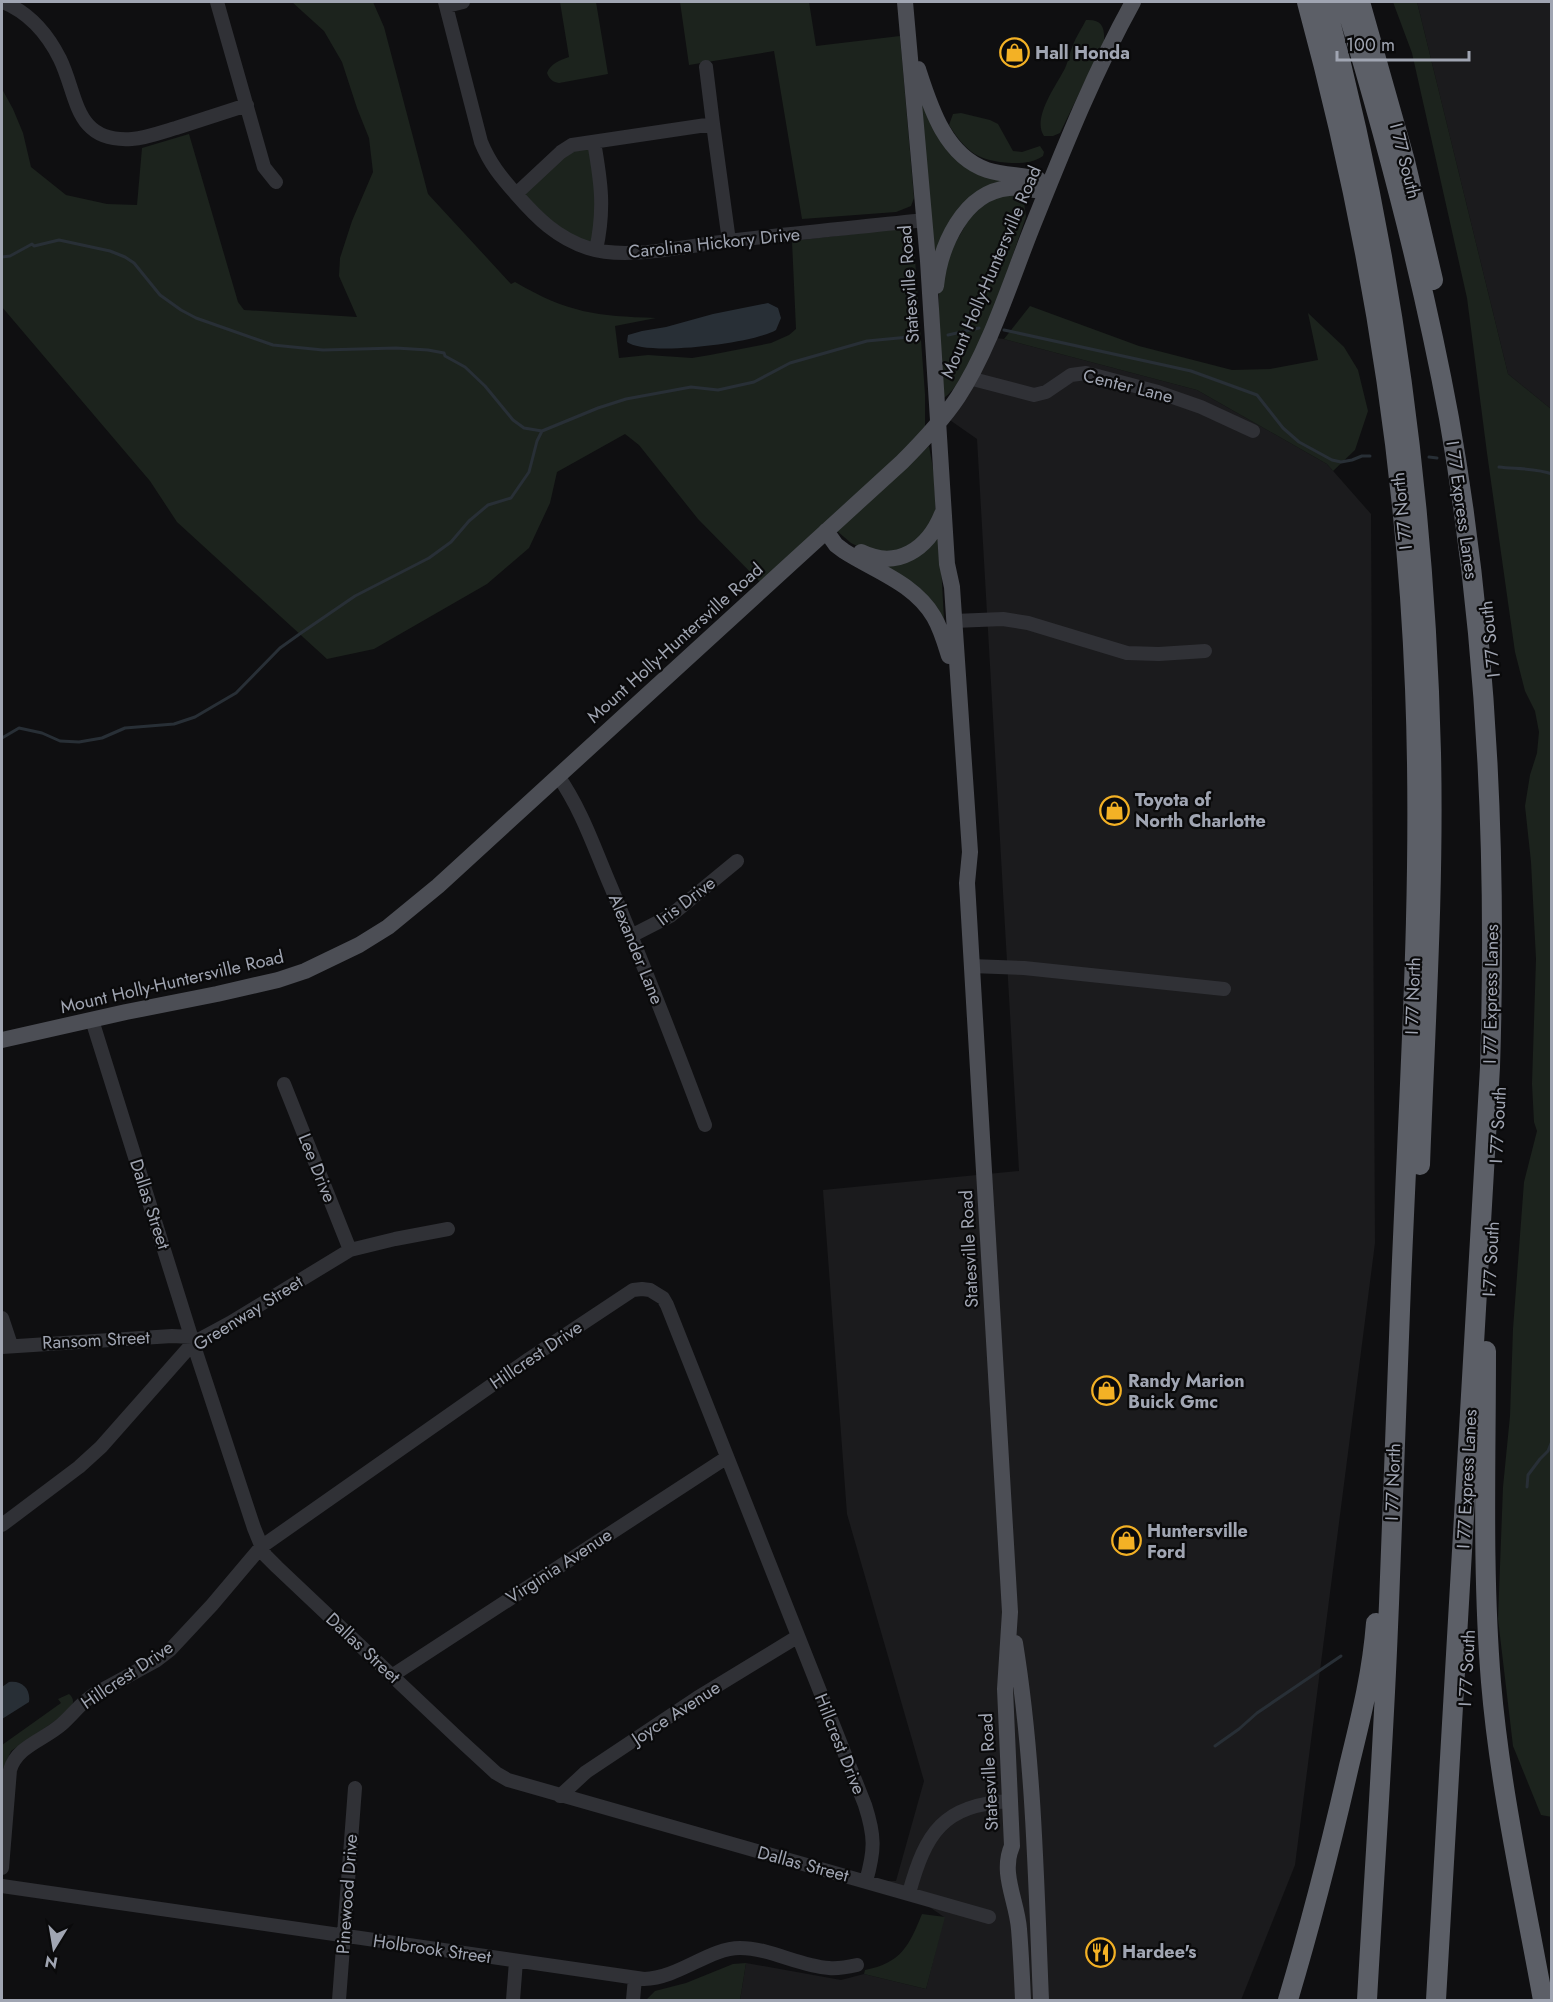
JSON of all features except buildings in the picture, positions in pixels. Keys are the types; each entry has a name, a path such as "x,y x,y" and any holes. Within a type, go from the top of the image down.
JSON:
{"highway":[{"name":"I 77 North","path":"1307,2 1350,175 1375,302 1394,430 1412,623 1417,756 1417,886 1387,1658 1367,2001"},
{"path":"1325,2 1366,172 1393,321 1409,439 1421,558 1431,733 1428,963 1399,1648 1379,2001"},
{"name":"I 77 Express Lanes","path":"1345,2 1407,228 1449,418 1476,611 1490,806 1493,936 1490,1067 1436,2001"},
{"name":"I 77 South","path":"1360,2 1405,161 1437,299 1469,470 1487,610 1498,740 1504,871 1503,1002 1495,1183"},
{"name":"I-77 South","path":"1486,1336 1495,1183"},
{"path":"1486,1336 1486,1594 1491,1684 1499,1758 1543,2001"},
{"name":"I 77 South","path":"1448,2001 1486,1336"},
{"path":"1288,2001 1335,1829 1368,1690 1373,1661 1387,1468 1394,1439"}],"main road":[{"name":"Statesville Road","path":"905,2 925,220 947,564 952,587 970,852 967,883"},
{"name":"Mount Holly-Huntersville Road","path":"2,1040 278,980 344,953 388,927 558,776 902,462 948,411 969,378 1063,152 1104,59 1133,2"},
{"path":"908,33 934,114 955,147 978,166 997,172 1038,179 1046,191"},
{"path":"1019,175 1039,170 1063,152"},
{"path":"932,329 936,283 942,256 952,233 967,211 984,196 1002,189 1046,191"},
{"path":"826,531 863,554 877,558 891,558 906,555 926,543 935,530 943,510"},
{"path":"826,531 836,545 844,551 898,581 922,601 939,626 949,656"},
{"name":"Statesville Road","path":"947,564 945,587 949,656 961,853 967,883 1010,1612 1031,1785 1041,2001"},
{"name":"Statesville Road","path":"1010,1612 1005,1689 1012,1846 1008,1854 1007,1874 1017,1914 1023,2001"},
{"path":"1012,1846 1022,1845 1026,1849 1028,1878 1029,1881 1037,1884"}],"street":[{"path":"3,2 21,5 40,27 61,61 78,111 87,123 108,137 132,139 151,136 247,105"},
{"path":"217,2 264,167 276,182"},
{"path":"446,4 463,2"},
{"name":"Carolina Hickory Drive","path":"446,4 481,142 489,162 543,224 569,241 596,250 624,254 925,220"},
{"path":"706,67 729,241"},
{"path":"516,194 568,147 713,124"},
{"path":"594,142 602,198 602,218 596,250"},
{"name":"Center Lane","path":"969,378 1034,395 1046,392 1071,375 1086,373 1201,406 1253,431"},
{"path":"954,621 1004,619 1028,623 1127,653 1159,654 1205,651"},
{"name":"Alexander Lane","path":"558,776 573,800 632,936 705,1125"},
{"name":"Iris Drive","path":"632,936 670,916 737,861"},
{"path":"972,966 1024,968 1224,989"},
{"name":"Dallas Street","path":"92,1020 192,1340 265,1555 496,1773 521,1785 989,1917"},
{"name":"Lee Drive","path":"284,1084 350,1250"},
{"name":"Greenway Street","path":"2,1526 101,1447 192,1340 230,1323 350,1250 448,1229"},
{"name":"Hillcrest Drive","path":"2,1868 8,1781 15,1757 61,1725 93,1695 170,1650 261,1547 529,1359 633,1290 642,1289 658,1293 667,1305 865,1805 872,1829 873,1851 866,1881"},
{"path":"2,1318 6,1346"},
{"name":"Ransom Street","path":"6,1346 172,1336 192,1340"},
{"name":"Virginia Avenue","path":"393,1676 726,1458"},
{"name":"Joyce Avenue","path":"560,1796 573,1782 595,1766 697,1698 797,1637"},
{"name":"Pinewood Drive","path":"339,2001 355,1788"},
{"path":"909,1893 923,1849 932,1834 946,1820 962,1810 981,1804 1010,1801"},
{"name":"Holbrook Street","path":"2,1886 635,1978 665,1976 738,1948 822,1968 857,1965"},
{"path":"513,2001 516,1961"},
{"path":"633,2001 635,1978"}],"shaded area":[{"path":"292,2 373,2 384,27 428,194 511,284 515,282 551,300 583,311 616,316 656,318 615,326 619,358 648,355 692,358 771,343 789,335 796,329 792,241 905,228 913,232 925,394 925,432 760,582 698,519 639,445 625,434 557,472 550,503 529,548 487,584 374,649 327,659 177,522 150,481 2,307 2,89 23,133 31,167 66,195 107,204 137,205 142,148 189,134 238,302 244,310 357,317 339,276 340,258 352,221 373,172 369,138 342,62 324,31"},
{"path":"560,2 596,2 608,74 559,83 549,77 547,73 550,67 569,57"},
{"path":"680,2 809,2 816,46 900,36 914,198 911,206 896,212 802,219 774,51 689,65"},
{"path":"1393,2 1417,2 1508,374 1551,409 1552,1817 1541,1815 1513,1746 1498,1619 1503,1487 1510,1416 1513,1329 1524,1182 1537,1131 1534,1122 1532,1084 1536,959 1531,862 1525,806 1530,775 1537,753 1539,732 1535,711 1525,691 1515,652 1467,298 1412,53"},
{"path":"1417,2 1551,2 1551,409 1508,374"},
{"path":"1086,20 1096,21 1101,25 1104,42 1060,133 1044,136 1041,129 1043,112"},
{"path":"917,77 954,150 1014,176 987,190 935,268"},
{"path":"961,113 998,124 1013,151 1022,152 1040,146 1044,152 1043,156 1024,163 1000,162 981,157 961,142 949,125 953,114"},
{"path":"594,142 600,233 588,248 516,194 561,152"},
{"path":"1002,194 1016,196 1024,202 1026,217 991,315 968,367 956,386 944,398 938,371 939,284 944,263 973,212"},
{"path":"768,303 778,308 781,318 776,330 764,335 725,343 677,348 638,346 627,342 628,335 642,331"},
{"path":"1030,306 1139,346 1232,370 1270,369 1318,360 1308,313 1344,347 1358,370 1368,411 1355,450 1333,471 1327,464 1197,390 1004,339"},
{"path":"988,337 1004,339 1197,390 1327,464 1371,514 1375,1243 1295,1865 1241,2000 740,2000 746,1963 841,1980 864,1974 926,1989 944,1917 909,1893 866,1881 896,1881 924,1781 847,1514 823,1190 1019,1171 977,439 944,416"},
{"path":"929,446 934,474 936,514 930,531 897,552 869,552 851,543 837,531"},
{"path":"939,528 945,638 943,628 867,558 884,561"},
{"path":"9,1682 18,1682 25,1686 29,1693 29,1702 2,1719 2,1687"},
{"path":"69,1694 73,1699 71,1710 11,1751 2,1771 2,1745 61,1703 58,1699"},
{"path":"922,1914 945,1917 926,1989 864,1974 865,1970 887,1963 902,1951 913,1935"},
{"path":"746,1963 740,2000 646,2000 655,1991 686,1983 733,1964"}],"waterway":[{"path":"2,257 10,256 32,244 34,246 59,240 110,251 134,263 160,295 181,310 196,318 273,345 323,350 396,348 444,353 445,356 465,367 485,386 513,420 524,428 542,431 626,399 691,387 718,390 754,382 790,363 867,341 909,337"},
{"path":"948,335 979,328"},
{"path":"1004,330 1191,371 1257,395 1283,428 1299,442 1332,460 1341,462 1370,456"},
{"path":"2,738 19,728 42,733 60,741 79,742 102,738 125,728 174,724 195,717 236,693 280,648 301,633 355,596 429,558 451,542 469,521 488,505 511,498 529,472 542,431"},
{"path":"1429,457 1437,458"},
{"path":"1499,467 1552,474"},
{"path":"1527,1487 1528,1475 1548,1451 1552,1441"},
{"path":"1215,1746 1257,1713 1341,1656"}],"place":[{"name":"Hall Honda","path":"1014,53"},
{"name":"Toyota of North Charlotte","path":"1114,810"},
{"name":"Randy Marion Buick Gmc","path":"1107,1391"},
{"name":"Huntersville Ford","path":"1126,1541"},
{"name":"Hardee's","path":"1101,1952"}]}
